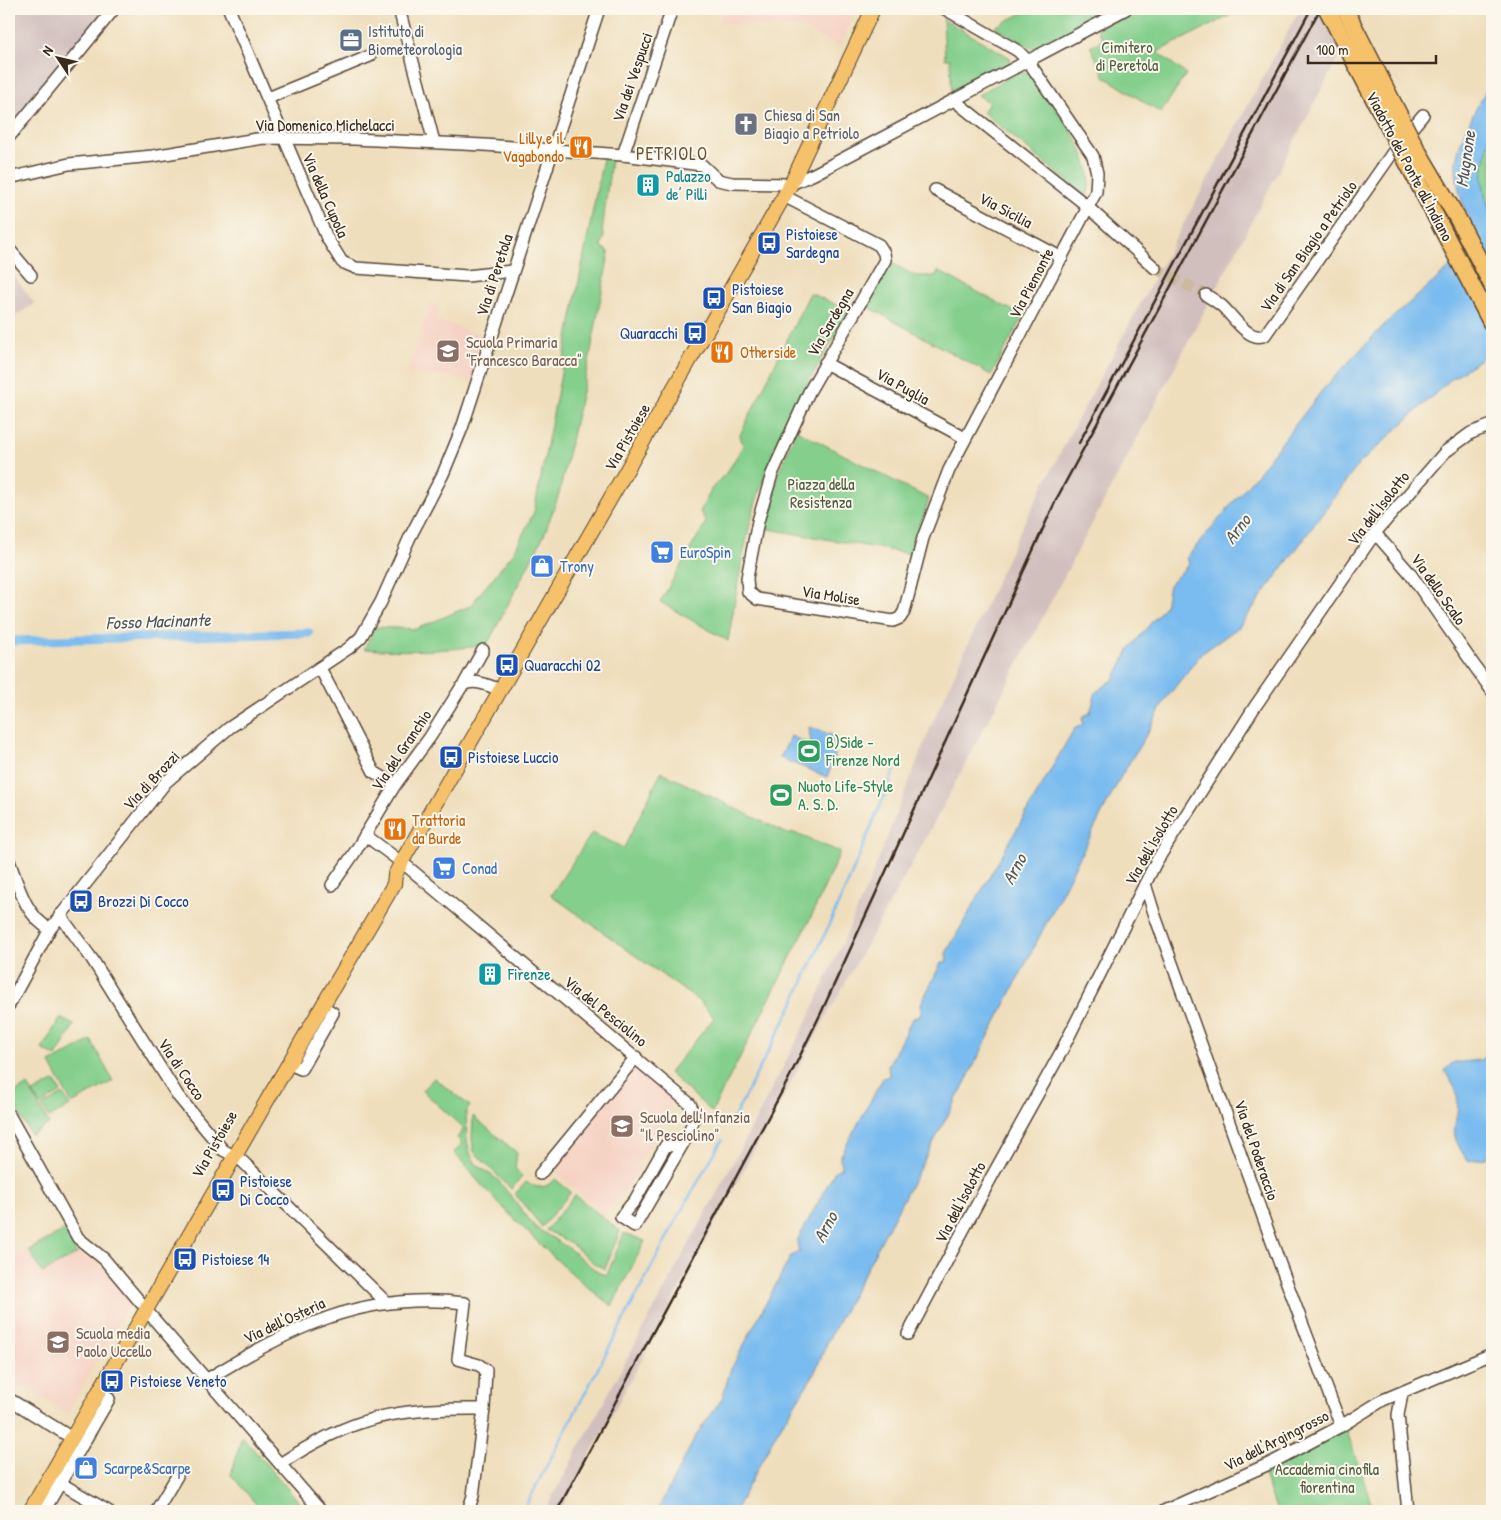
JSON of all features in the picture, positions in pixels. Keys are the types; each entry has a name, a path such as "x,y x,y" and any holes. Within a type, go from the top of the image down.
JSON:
{"highway":[{"name":"Viadotto del Ponte all'Indiano","path":"1326,9 1492,324"},
{"name":"Viadotto del Ponte all'Indiano","path":"1345,9 1416,148 1459,221 1492,285"}],"main road":[{"name":"Via Pistoiese","path":"232,1155 289,1064 394,884 398,869 791,184 873,9"},
{"name":"Via Pistoiese","path":"30,1511 68,1435 232,1155 386,880 398,869"},
{"name":"Via Pistoiese","path":"20,1511 100,1388 143,1306"}],"street":[{"path":"9,137 114,9"},
{"name":"Via della Cupola","path":"229,9 327,238 336,255 346,265 386,271 467,276 512,272"},
{"path":"399,9 434,142"},
{"name":"Via di Peretola","path":"369,627 456,443 599,9"},
{"name":"Via dei Vespucci","path":"623,155 672,9"},
{"name":"Via Piemonte","path":"900,618 904,612 914,566 931,513 964,438 1089,207 1097,186 1096,168 1092,156 1028,61 1018,51 945,9"},
{"path":"554,149 702,165 718,180 727,183 791,184 955,101 1126,9"},
{"path":"268,98 370,56"},
{"path":"955,101 1089,207 1154,268"},
{"name":"Via di San Biagio a Petriolo","path":"1206,295 1220,305 1250,334 1258,337 1265,335 1398,145 1423,115"},
{"name":"Via Domenico Michelacci","path":"9,178 69,164 153,156 263,138 434,142 554,149"},
{"name":"Via Sicilia","path":"934,190 1062,258"},
{"name":"Via Sardegna","path":"757,599 748,592 747,578 768,485 791,426 825,363 884,263 884,253 879,245 784,196"},
{"path":"9,248 31,276"},
{"name":"Via Puglia","path":"825,363 964,438"},
{"name":"Via dell'Isolotto","path":"908,1334 991,1178 1062,1052 1156,862 1268,687 1343,582 1375,533 1445,452 1471,433 1492,425"},
{"name":"Via dello Scalo","path":"1375,533 1410,572 1492,691"},
{"name":"Via Molise","path":"757,599 893,622 900,618"},
{"name":"Via di Brozzi","path":"9,1005 50,929 172,775 229,728 354,644 369,627"},
{"name":"Via del Granchio","path":"332,885 395,785 430,738 483,650"},
{"path":"320,668 374,772 395,785"},
{"path":"464,684 475,682 500,690"},
{"path":"365,835 398,869"},
{"path":"9,861 22,894 34,916 40,924 50,929"},
{"name":"Via del Pesciolino","path":"398,869 636,1057 690,1104 693,1122 685,1140 635,1226 621,1217 635,1200 666,1145 677,1146 685,1140"},
{"name":"Via del Poderaccio","path":"1146,882 1154,913 1281,1267 1341,1426"},
{"name":"Via di Cocco","path":"60,915 92,958 178,1096 232,1155 241,1160 387,1303"},
{"path":"540,1174 636,1057"},
{"path":"9,1116 74,1233 104,1259 206,1380 321,1511"},
{"name":"Via dell'Osteria","path":"206,1380 271,1341 310,1323 354,1309 387,1303 422,1300 465,1303 458,1359 479,1365 486,1370 484,1409 473,1496 468,1511"},
{"name":"Via dell'Argingrosso","path":"1164,1511 1271,1463 1341,1426 1383,1400 1402,1394 1414,1386 1492,1354"},
{"path":"44,1511 109,1399 100,1388"},
{"path":"1402,1394 1398,1415 1408,1511"},
{"path":"9,1399 68,1435"},
{"path":"280,1464 332,1432 374,1418 429,1409 484,1409"},
{"path":"156,1511 177,1476"},
{"path":"60,1483 108,1511"}],"shaded area":[{"path":"9,9 108,9 9,130"},
{"path":"723,9 852,9 848,17 852,19 840,47 802,28 718,24"},
{"path":"1300,9 1364,9 925,840 826,1017 560,1511 545,1511 749,1133 812,1011 870,881 931,726 1015,541 1071,432"},
{"path":"9,269 35,304 9,319"},
{"name":"Scuola Primaria \"Francesco Baracca\"","path":"430,304 438,304 436,320 485,335 472,382 448,376 407,374"},
{"name":"Scuola dell'Infanzia \"Il Pesciolino\"","path":"634,1065 674,1097 646,1154 637,1162 639,1170 634,1179 604,1214 550,1168"},
{"name":"Scuola media Paolo Uccello","path":"67,1227 80,1253 94,1260 132,1298 67,1414 26,1386 9,1391 9,1260"}],"green space":[{"path":"1030,9 1117,9 1036,51 995,27"},
{"name":"Cimitero di Peretola","path":"1133,9 1243,9 1157,52 1186,74 1161,113 1105,77 1090,46 1103,40 1097,28"},
{"path":"943,19 1009,57 1010,66 952,97 950,59 945,59"},
{"path":"1020,71 1028,72 1032,77 1073,134 1082,150 1088,167 1089,182 1086,197 983,112 989,103 978,95"},
{"path":"1492,121 1492,216 1486,200 1482,178"},
{"path":"603,158 611,160 602,232 604,236 601,246 609,253 590,356 559,494 544,535 487,645 456,649 364,649 375,627 416,629 470,606 514,552 534,512"},
{"path":"890,262 915,276 935,276 938,271 1023,316 991,375 865,305"},
{"path":"810,293 850,311 799,399 777,444 759,492 741,565 728,641 660,602 706,522 700,512 712,488 728,471 743,446 740,435"},
{"name":"Piazza della Resistenza","path":"796,430 929,499 911,554 763,528 779,473"},
{"path":"661,772 790,835 792,832 840,852 812,915 712,1112 669,1073 714,1018 700,1002 551,895 592,833 624,848"},
{"path":"60,1018 74,1025 56,1057 42,1049"},
{"path":"91,1040 113,1081 72,1104 50,1063"},
{"path":"434,1078 470,1106 466,1112 467,1140 470,1153 476,1164 498,1180 536,1228 567,1247 599,1273 607,1275 624,1233 645,1241 612,1306 532,1236 454,1153 462,1143 457,1138 464,1129 422,1090"},
{"path":"55,1081 61,1092 40,1105 33,1093"},
{"path":"28,1085 49,1124 31,1135 9,1096"},
{"path":"63,1094 70,1106 49,1118 42,1106"},
{"path":"473,1116 517,1153 515,1168 522,1177 511,1189 474,1152 472,1140"},
{"path":"555,1179 571,1192 542,1227 515,1194 526,1182 541,1187 548,1185"},
{"path":"575,1195 620,1231 605,1269 595,1264 569,1242 546,1230"},
{"path":"65,1230 77,1254 42,1273 29,1250"},
{"name":"Accademia cinofila fiorentina","path":"1346,1429 1374,1511 1277,1511 1263,1472"},
{"path":"242,1436 307,1511 262,1511 231,1475"}],"water":[{"path":"1492,80 1492,121 1482,178 1486,200 1492,216 1492,351 1450,380 1359,464 1239,627 1201,654 1165,700 1120,778 965,1083 828,1341 814,1374 777,1432 735,1511 657,1511 697,1434 722,1399 730,1371 791,1256 799,1252 797,1241 835,1171 841,1168 840,1157 883,1078 889,1076 888,1066 912,1019 921,1015 921,1004 941,963 947,962 946,953 1074,729 1083,724 1082,717 1090,713 1096,692 1114,679 1130,648 1165,606 1169,585 1189,564 1187,557 1257,474 1324,388 1385,324 1446,271 1470,246 1475,235 1459,191 1456,173 1457,155 1470,121"},
{"name":"B)Side - Firenze Nord","path":"809,727 832,735 835,757 827,777 780,758 791,736 811,745"},
{"path":"1492,1054 1492,1154 1486,1158 1468,1161 1456,1141 1457,1095 1445,1070 1452,1063 1480,1060"}],"waterway":[{"name":"Fosso Macinante","path":"9,641 309,633"},
{"path":"730,1125 792,1006 848,883 895,769"},
{"path":"523,1511 680,1213 722,1140"}],"tunnel":[{"path":"1155,268 1206,295"}],"railway":[{"path":"1079,443 1311,9"},
{"path":"557,1511 787,1082 821,1013 1057,498 1320,9"}],"place":[{"name":"Istituto di Biometeorologia","path":"351,40"},
{"name":"Chiesa di San Biagio a Petriolo","path":"746,124"},
{"name":"Lilly e il Vagabondo","path":"581,147"},
{"name":"Palazzo de’ Pilli","path":"648,185"},
{"name":"Pistoiese Sardegna","path":"769,243"},
{"name":"Pistoiese San Biagio","path":"714,298"},
{"name":"Quaracchi","path":"695,333"},
{"name":"Scuola Primaria \"Francesco Baracca\"","path":"448,351"},
{"name":"Otherside","path":"722,352"},
{"name":"EuroSpin","path":"662,552"},
{"name":"Trony","path":"542,566"},
{"name":"Quaracchi 02","path":"507,665"},
{"name":"B)Side - Firenze Nord","path":"809,751"},
{"name":"Pistoiese Luccio","path":"451,757"},
{"name":"Nuoto Life-Style A. S. D.","path":"781,795"},
{"name":"Trattoria da Burde","path":"395,829"},
{"name":"Conad","path":"444,868"},
{"name":"Brozzi Di Cocco","path":"81,901"},
{"name":"Firenze","path":"490,974"},
{"name":"Scuola dell'Infanzia \"Il Pesciolino\"","path":"622,1126"},
{"name":"Pistoiese Di Cocco","path":"223,1190"},
{"name":"Pistoiese 14","path":"185,1259"},
{"name":"Scuola media Paolo Uccello","path":"58,1342"},
{"name":"Pistoiese Veneto","path":"112,1381"},
{"name":"Scarpe&Scarpe","path":"86,1468"}],"district":[{"name":"PETRIOLO","path":"672,153"}],"water label":[{"name":"Mugnone","path":"1465,159"},
{"name":"Arno","path":"1237,529"},
{"name":"Arno","path":"1014,869"},
{"name":"Arno","path":"825,1227"}]}
